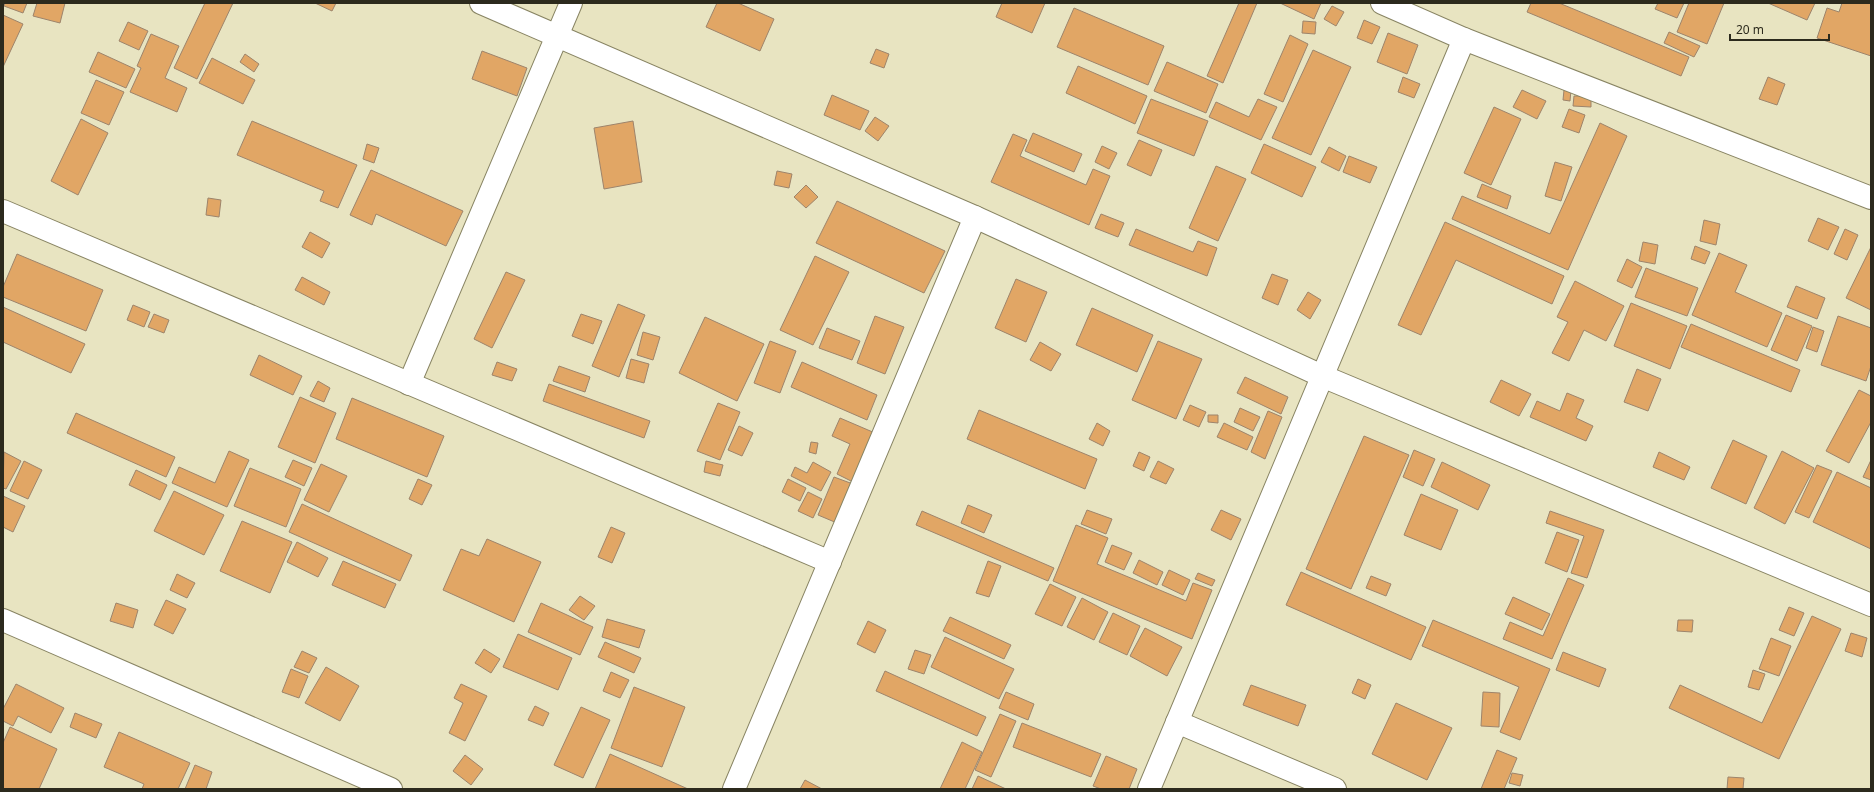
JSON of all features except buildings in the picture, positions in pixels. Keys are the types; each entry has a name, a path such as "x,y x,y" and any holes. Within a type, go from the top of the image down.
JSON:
{"street":[{"path":"481,3 975,217 1322,376 1871,605"},
{"path":"408,384 571,3"},
{"path":"1382,3 1464,39 1871,198"},
{"path":"1149,789 1464,39"},
{"path":"3,211 830,562"},
{"path":"734,789 975,217"},
{"path":"3,620 391,789"},
{"path":"1177,722 1335,789"}]}
